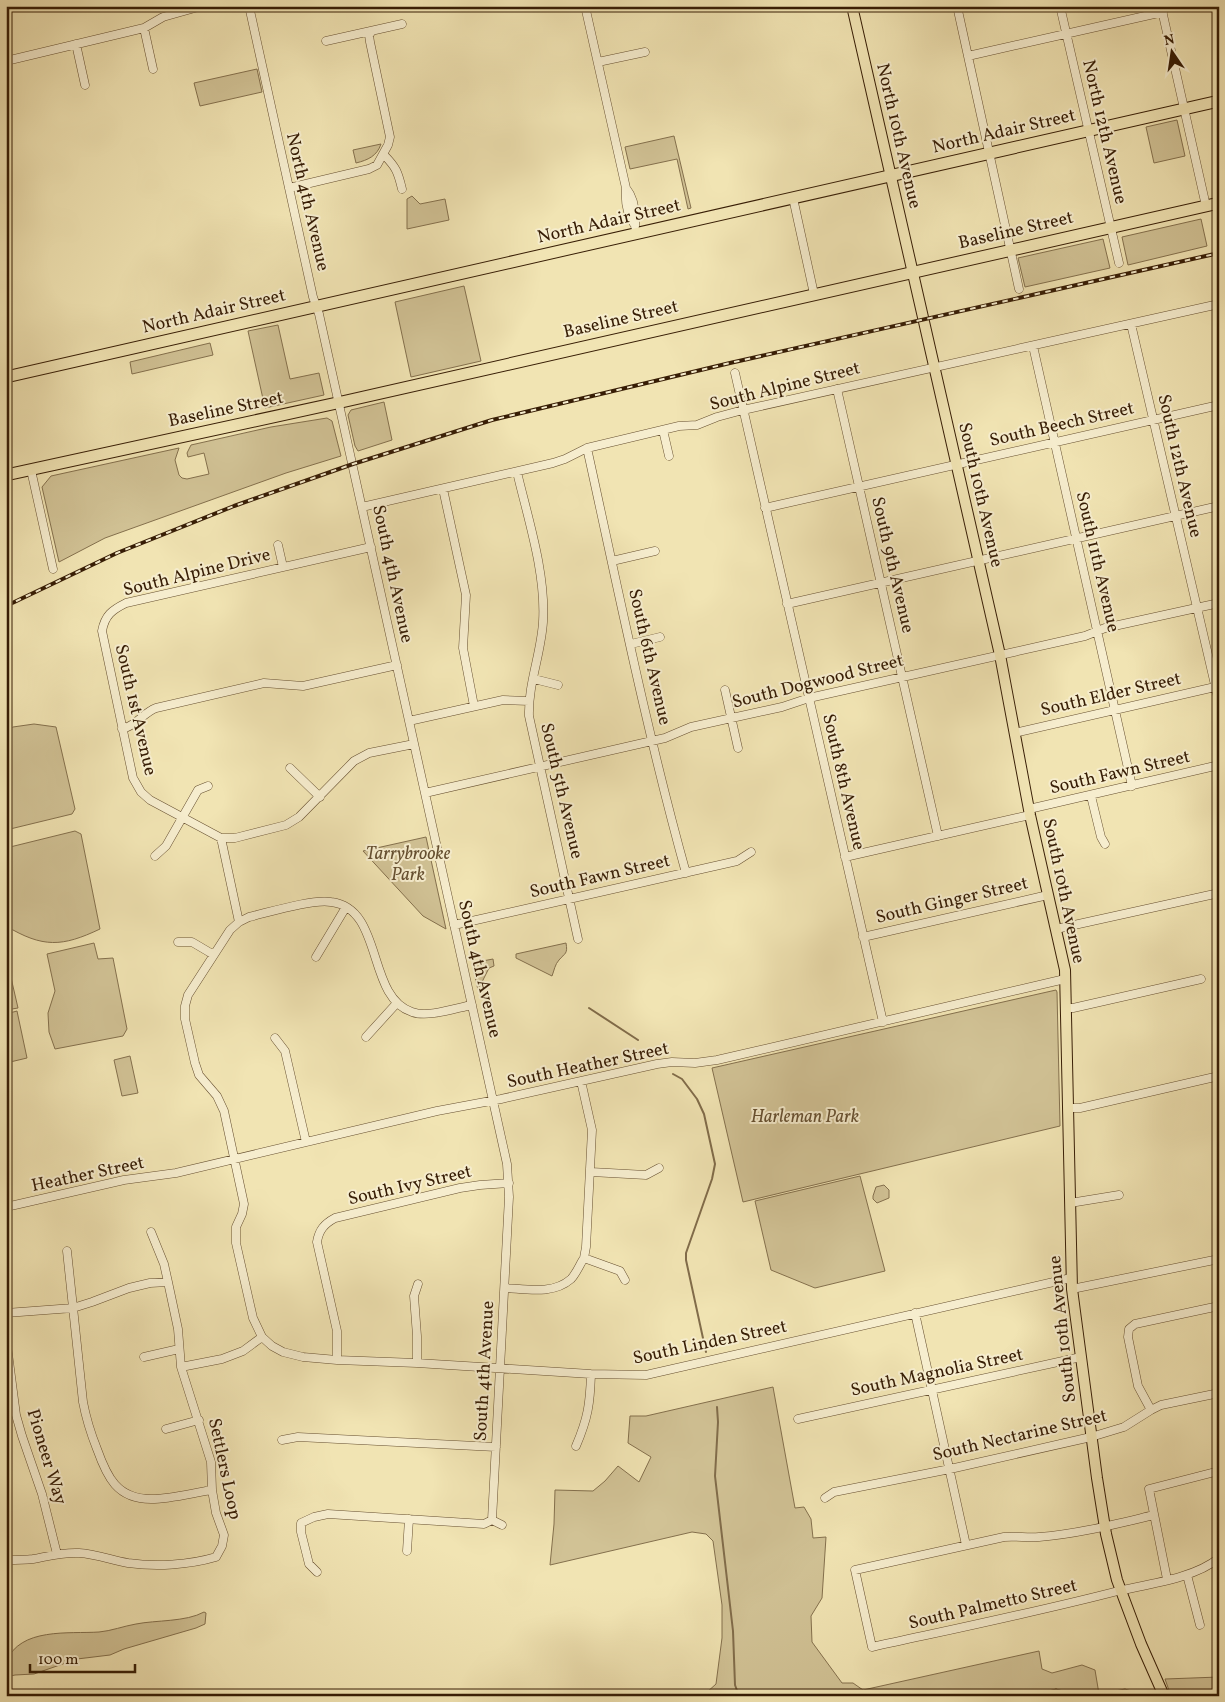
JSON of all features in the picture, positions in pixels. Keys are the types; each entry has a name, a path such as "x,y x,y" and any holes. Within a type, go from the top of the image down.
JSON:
{"highway":[{"name":"North Adair Street","path":"6,377 316,306 635,229 793,198 1219,101"},
{"name":"Baseline Street","path":"6,475 339,403 1219,203"}],"main road":[{"name":"North 10th Avenue","path":"852,6 914,273"},
{"name":"South 10th Avenue","path":"914,273 1000,655 1029,812 1065,970 1071,1278 1104,1527 1120,1591 1164,1696"}],"street":[{"path":"6,61 144,28 163,17 202,6"},
{"name":"North 4th Avenue","path":"249,6 339,403"},
{"path":"585,6 626,188 625,196 630,218 635,229"},
{"path":"957,6 1019,289"},
{"name":"North 12th Avenue","path":"1060,6 1119,264"},
{"path":"968,56 1066,35 1162,9 1206,206"},
{"path":"326,41 402,24"},
{"path":"144,28 153,68"},
{"path":"289,188 369,169 377,165 384,155 388,145 389,130 370,42 369,35 372,31"},
{"path":"76,44 85,85"},
{"path":"598,62 645,52"},
{"path":"384,155 394,164 398,171 402,189"},
{"path":"793,198 814,294"},
{"name":"South Alpine Street","path":"362,507 517,472 565,459 587,448 679,426 697,425 743,410 1219,304"},
{"name":"South 12th Avenue","path":"1131,324 1219,702"},
{"name":"South 11th Avenue","path":"1033,346 1132,786"},
{"name":"South 8th Avenue","path":"735,373 882,1022"},
{"name":"South 9th Avenue","path":"836,389 938,836"},
{"name":"South 4th Avenue","path":"339,403 505,1151 509,1183 492,1520"},
{"name":"South Beech Street","path":"765,508 1219,405"},
{"path":"663,430 669,456"},
{"name":"South 6th Avenue","path":"587,448 672,822 686,873"},
{"path":"31,470 53,569"},
{"name":"South 5th Avenue","path":"517,472 539,570 543,601 541,639 529,701 530,726 578,939"},
{"path":"443,489 466,595 463,648 474,706"},
{"path":"787,604 1219,506"},
{"name":"South Alpine Drive","path":"278,545 283,567"},
{"name":"South Alpine Drive","path":"102,631 104,620 111,611 126,603 371,547"},
{"path":"612,562 655,551"},
{"name":"South Dogwood Street","path":"425,793 653,740 676,734 691,727 782,707 808,698 1085,636 1097,631 1219,603"},
{"name":"South 1st Avenue","path":"102,631 122,729 136,785 150,800 221,838"},
{"path":"631,644 660,637"},
{"path":"122,729 130,728 147,712 156,708 264,683 303,686 397,666"},
{"path":"534,679 558,685"},
{"name":"South Elder Street","path":"1014,733 1215,687"},
{"path":"725,690 738,748"},
{"path":"409,721 503,700 529,701"},
{"path":"239,922 221,838 234,838 286,825 299,817 320,797 354,760 369,753 414,744"},
{"name":"South Fawn Street","path":"845,857 938,836 1219,765"},
{"path":"290,768 320,797"},
{"path":"155,856 166,846 198,790 208,786"},
{"path":"1091,796 1101,837 1106,844"},
{"name":"South Fawn Street","path":"454,925 737,861 751,852"},
{"path":"1056,929 1219,893"},
{"name":"South Ginger Street","path":"863,937 1048,895"},
{"path":"181,1367 221,1359 243,1351 262,1337 253,1318 236,1243 236,1227 244,1204 224,1111 217,1096 199,1075 185,1019 185,1006 188,995 230,930 239,922 249,917 319,902 333,902 346,907 358,916 388,991 396,1004 413,1013 428,1014 472,1005"},
{"path":"316,957 346,907"},
{"path":"178,942 192,942 214,955"},
{"name":"South Heather Street","path":"176,1173 437,1111 657,1064 672,1062 695,1063 717,1060 1065,979"},
{"path":"1066,1008 1201,979"},
{"path":"366,1037 396,1004"},
{"path":"276,1038 285,1051 306,1142"},
{"path":"1068,1108 1080,1108 1219,1076"},
{"path":"505,1288 546,1290 558,1286 572,1278 584,1258 591,1172 592,1130 581,1081"},
{"path":"591,1172 646,1175 659,1168"},
{"name":"Heather Street","path":"6,1207 124,1180 176,1173"},
{"name":"South Ivy Street","path":"337,1360 337,1331 317,1242 322,1228 335,1218 433,1194 480,1185 509,1183"},
{"path":"1070,1203 1119,1195"},
{"name":"Settlers Loop","path":"6,1560 32,1559 57,1554 95,1554 148,1565 202,1561 216,1557 222,1546 224,1535 216,1513 212,1490 211,1462 181,1367 175,1307 164,1264 151,1232"},
{"path":"67,1251 83,1402 88,1425 109,1478 115,1486 125,1493 136,1498 152,1500 212,1490"},
{"path":"584,1258 620,1271 626,1280"},
{"path":"1072,1289 1219,1259"},
{"name":"South Linden Street","path":"262,1337 272,1346 283,1352 303,1357 634,1376 658,1373 1071,1278"},
{"path":"6,1313 73,1308 129,1288 150,1283 168,1282"},
{"path":"417,1363 414,1296 418,1284"},
{"path":"1150,1410 1138,1386 1128,1330 1135,1324 1219,1306"},
{"path":"915,1313 966,1545 1004,1537 1037,1537 1104,1527 1154,1515"},
{"name":"Pioneer Way","path":"6,1338 16,1415 42,1494 57,1554"},
{"path":"144,1357 179,1349"},
{"name":"South Magnolia Street","path":"798,1419 1081,1357"},
{"path":"576,1446 586,1422 590,1399 591,1374"},
{"name":"South Nectarine Street","path":"825,1498 834,1492 950,1469 1091,1437 1128,1425 1150,1410 1164,1405 1219,1393"},
{"path":"166,1429 199,1420"},
{"path":"282,1440 298,1437 496,1447"},
{"path":"1167,1579 1149,1489 1219,1471"},
{"path":"317,1572 309,1564 301,1532 301,1523 314,1517 328,1514 484,1524 492,1520 502,1525"},
{"path":"407,1551 409,1519"},
{"name":"South Palmetto Street","path":"966,1545 855,1570 872,1647 1188,1574 1206,1567 1219,1558"},
{"path":"1188,1574 1200,1625"}],"green space":[{"path":"257,69 262,92 200,106 194,83"},
{"path":"1177,120 1185,156 1154,163 1146,127"},
{"path":"674,136 691,208 688,209 677,159 630,169 625,147"},
{"path":"381,144 372,157 356,163 353,150"},
{"path":"412,196 420,204 445,199 449,220 407,229 407,199"},
{"path":"1201,219 1207,246 1128,265 1122,237"},
{"path":"1103,239 1110,268 1025,287 1018,258"},
{"path":"464,286 481,361 411,377 395,302"},
{"path":"278,325 290,379 319,373 324,395 265,408 248,331"},
{"path":"210,343 213,355 132,374 130,362"},
{"path":"384,402 392,440 358,451 355,446 348,415 351,410"},
{"path":"327,418 332,421 341,456 286,473 105,538 59,562 42,487 51,476 179,448 175,460 179,475 187,479 209,474 204,453 188,457 187,453 191,445 271,427"},
{"path":"34,724 56,727 75,809 72,814 6,830 6,731 13,727"},
{"path":"75,831 81,834 100,929 74,939 53,942 31,938 6,926 6,848"},
{"name":"Tarrybrooke Park","path":"426,837 446,929 423,916 363,851"},
{"path":"94,943 98,959 113,958 127,1029 123,1036 55,1049 49,1032 48,1013 55,991 47,954"},
{"path":"566,943 566,951 556,963 552,976 516,958 516,954"},
{"path":"6,956 18,1008 6,1010"},
{"path":"493,959 494,966 489,968 478,990 472,963"},
{"name":"Harleman Park","path":"1056,990 1060,1126 743,1202 712,1068"},
{"path":"17,1011 27,1058 6,1063 6,1014"},
{"path":"130,1056 138,1093 122,1096 114,1060"},
{"path":"860,1176 885,1271 815,1288 771,1270 755,1201"},
{"path":"884,1185 889,1190 889,1198 877,1203 873,1199 876,1187"},
{"path":"773,1387 795,1508 804,1507 811,1519 813,1538 826,1537 822,1598 811,1616 812,1642 842,1683 853,1683 863,1690 1039,1651 1042,1669 1052,1673 1082,1665 1095,1670 1099,1694 1079,1696 1056,1689 1032,1696 657,1696 706,1693 716,1684 722,1638 722,1605 713,1541 706,1534 692,1532 550,1565 555,1490 593,1491 618,1466 639,1482 651,1457 628,1443 630,1416 646,1416"},
{"path":"204,1612 206,1613 205,1624 196,1628 124,1649 110,1655 77,1659 34,1674 6,1677 6,1662 13,1651 22,1643 34,1638 60,1633 104,1631 136,1624 189,1618"},
{"path":"1219,1677 1219,1696 1171,1696 1165,1679"}],"shaded area":[{"path":"1056,1689 1079,1696 1032,1696"},
{"path":"1125,1689 1146,1696 1091,1696"}],"waterway":[{"path":"589,1008 638,1040"},
{"path":"673,1074 682,1079 697,1099 704,1114 715,1164 712,1179 686,1253 706,1352"},
{"path":"717,1407 715,1476 733,1631 735,1685 739,1696"}],"railway":[{"path":"6,606 117,553 234,506 353,464 492,420 730,363 1219,253"}]}
